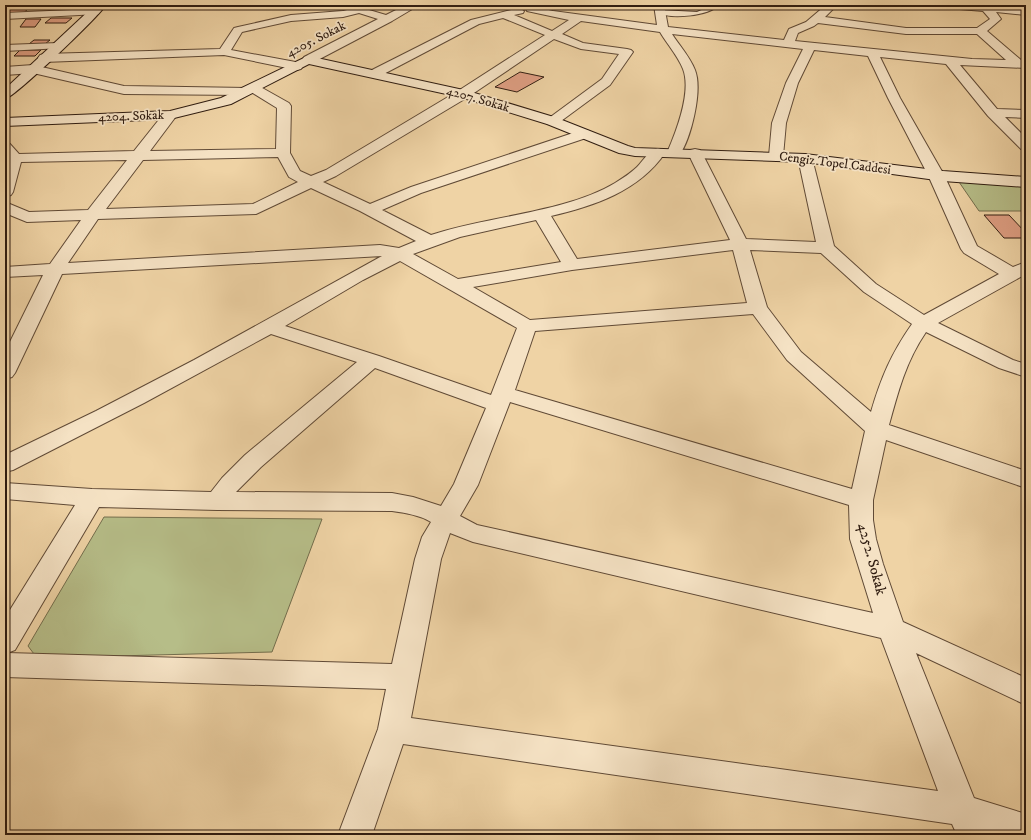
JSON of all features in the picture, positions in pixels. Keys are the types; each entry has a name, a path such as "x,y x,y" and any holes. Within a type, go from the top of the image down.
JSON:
{"street":[{"name":"4205. Sokak","path":"249,90 414,5"},
{"path":"374,74 475,22 545,5"},
{"path":"788,43 794,31 810,24 832,5"},
{"path":"948,5 1026,12"},
{"path":"489,7 519,12"},
{"path":"5,16 97,9"},
{"path":"5,95 97,9"},
{"path":"531,9 579,18 663,29 951,62 1022,64"},
{"path":"5,464 129,402 269,327 319,296 399,253 477,227 541,214 579,204 623,184 638,174 682,133 692,81 689,69 663,29 659,9"},
{"path":"816,19 906,31 980,31 996,19 987,9"},
{"path":"224,52 238,30 269,22 291,18 343,14 359,10 388,19"},
{"path":"504,15 581,46 627,52 606,82 552,121"},
{"path":"5,207 27,217 256,209 310,182 331,174 463,94 554,36 579,18"},
{"path":"906,31 935,60"},
{"path":"980,31 1022,64"},
{"path":"5,48 58,46"},
{"path":"776,156 779,123 792,83 810,46"},
{"name":"4207. Sokak","path":"44,58 224,52 374,74 463,94 552,121 624,150 659,153"},
{"path":"872,53 894,98 936,175 970,249 1017,276"},
{"path":"951,62 993,113 1026,146"},
{"path":"5,71 33,69 124,90 249,90 284,106 283,153 294,174 429,242"},
{"name":"4204. Sokak","path":"5,122 170,115 212,106 249,90"},
{"path":"993,113 1026,114"},
{"path":"5,373 9,353 55,270 93,215 170,115"},
{"path":"368,210 416,190 584,134"},
{"path":"5,192 10,152 137,156 283,153"},
{"name":"Cengiz Topel Caddesi","path":"659,153 696,153 805,158 936,175 1026,182"},
{"path":"696,153 740,244 758,308 794,356 877,429 1026,480"},
{"path":"805,158 826,248 870,288 923,323 1006,364 1026,371"},
{"path":"541,214 572,265"},
{"path":"455,285 572,265 740,244 826,248"},
{"path":"5,272 380,250 399,253 527,326 758,308"},
{"name":"4252. Sokak","path":"968,822 892,629 863,539 860,520 861,500 877,429 892,377 902,356 923,323 1017,276"},
{"path":"355,835 393,729 428,559 435,537 466,485 501,399 527,326"},
{"path":"269,327 501,399 861,500"},
{"path":"217,501 230,484 253,461 372,360"},
{"path":"5,491 92,498 217,501 392,502 422,509 473,533 892,629 1026,692"},
{"path":"5,642 92,498"},
{"path":"5,665 403,677"},
{"path":"393,729 968,822 1026,830"}],"lane":[{"path":"659,9 700,12 711,9 716,5"}],"green space":[{"path":"959,182 1026,187 1026,211 979,211"},
{"path":"104,517 322,519 272,652 37,658 28,646"}],"building":[{"path":"14,5 31,5 24,13 6,13"},
{"path":"66,5 85,5 80,9 62,9"},
{"path":"51,18 72,18 66,23 45,23"},
{"path":"26,19 41,19 35,27 20,27"},
{"path":"34,40 50,40 45,44 29,44"},
{"path":"20,50 41,50 35,56 14,56"},
{"path":"520,72 544,77 517,92 495,87"},
{"path":"984,215 1009,215 1026,233 1026,238 1004,238"}]}
